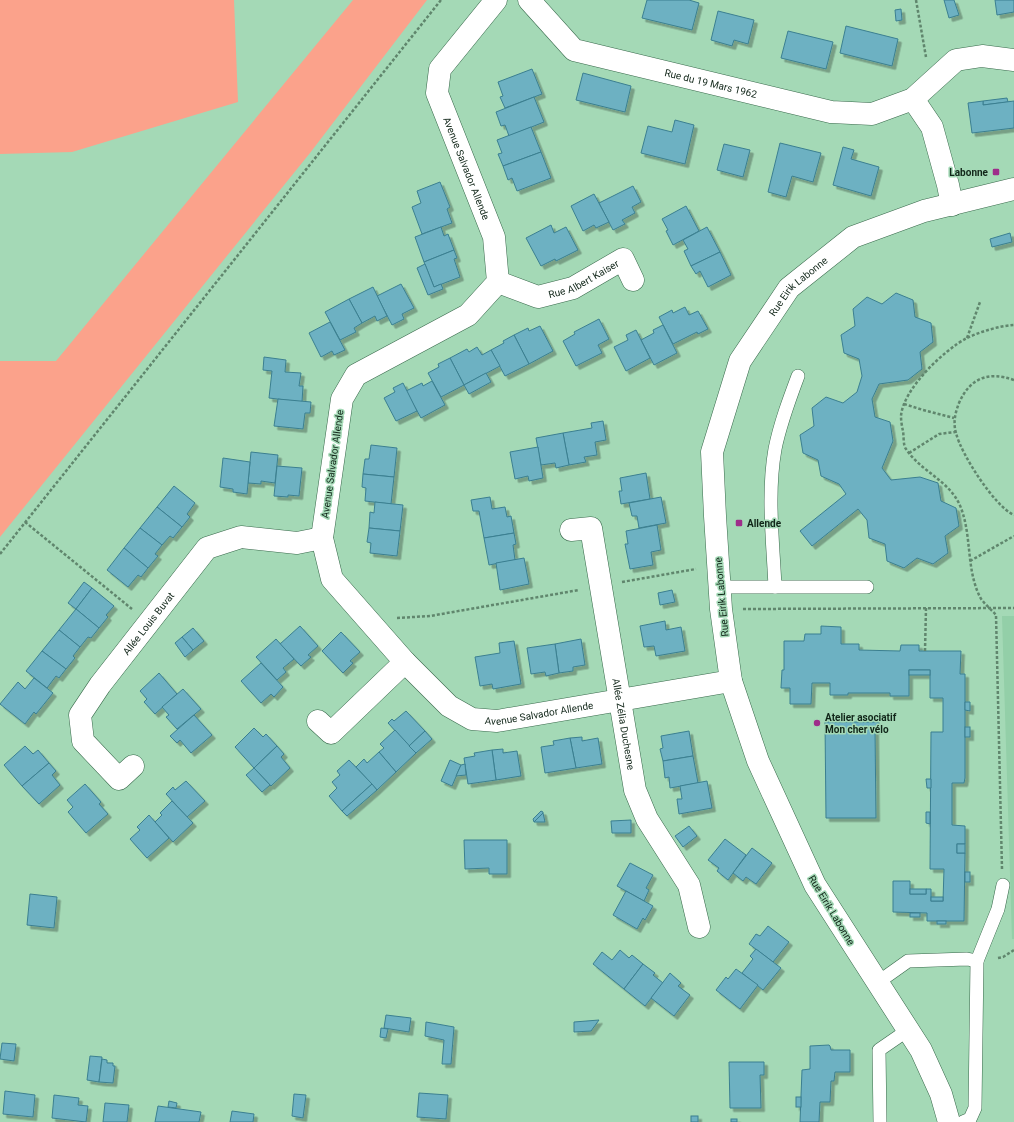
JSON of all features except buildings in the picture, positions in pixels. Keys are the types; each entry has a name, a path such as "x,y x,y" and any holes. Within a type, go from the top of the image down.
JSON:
{"street":[{"name":"Avenue Salvador Allende","path":"496,0 440,69 437,92 494,238 498,282 468,315 356,375 342,400 322,538 332,579 405,662 449,706 472,719 497,721 731,681"},
{"name":"Rue du 19 Mars 1962","path":"529,0 574,50 831,112 872,114 913,99"},
{"path":"952,205 932,127 913,99 956,60 982,56 1014,60"},
{"name":"Rue Eirik Labonne","path":"949,1122 941,1094 921,1050 815,885 758,761 731,681 719,587 712,452 740,361 789,288 853,237 924,211 1014,189"},
{"name":"Rue Albert Kaiser","path":"498,282 538,297 573,288 623,259 633,280"},
{"name":"Allée Zélia Duchesne","path":"571,530 591,528 621,699 635,790 648,819 689,885 699,927"},
{"name":"Allée Louis Buvat","path":"133,766 119,779 83,741 80,715 100,685 207,548 241,537 297,543 322,538"},
{"path":"318,721 331,733 405,662"}],"lane":[{"path":"775,587 771,487 775,450 783,414 798,376"},
{"path":"719,587 867,587"},
{"path":"963,1122 970,1119 975,1108 977,961 998,908 1003,885"},
{"path":"877,983 908,961 966,959 977,961"},
{"path":"880,1122 879,1050 908,1030"}],"path":[{"path":"0,554 441,0"},
{"path":"916,0 931,82"},
{"path":"967,338 980,302"},
{"path":"1003,885 996,615 980,598 971,573 966,529 961,508 948,488 919,463 905,448 901,416 906,398 918,381 939,358 967,338 1000,326 1014,325"},
{"path":"1014,380 1002,376 988,377 974,382 964,393 954,418 955,432 958,441 972,468 1007,512 1014,514"},
{"path":"904,404 954,418"},
{"path":"909,452 939,434 955,432"},
{"path":"25,522 149,623"},
{"path":"970,561 1014,536"},
{"path":"368,620 430,616 718,565"},
{"path":"925,651 926,608"},
{"path":"721,609 1014,608"}],"shaded area":[{"path":"0,0 234,0 238,102 72,152 0,154"},
{"path":"353,0 427,0 310,153 0,537 0,361 56,361"},
{"path":"1002,616 1014,616 1014,939 1012,939"}],"place":[{"name":"Labonne","path":"996,172"},
{"name":"Allende","path":"739,523"},
{"name":"Atelier asociatif Mon cher vélo","path":"817,723"}]}
